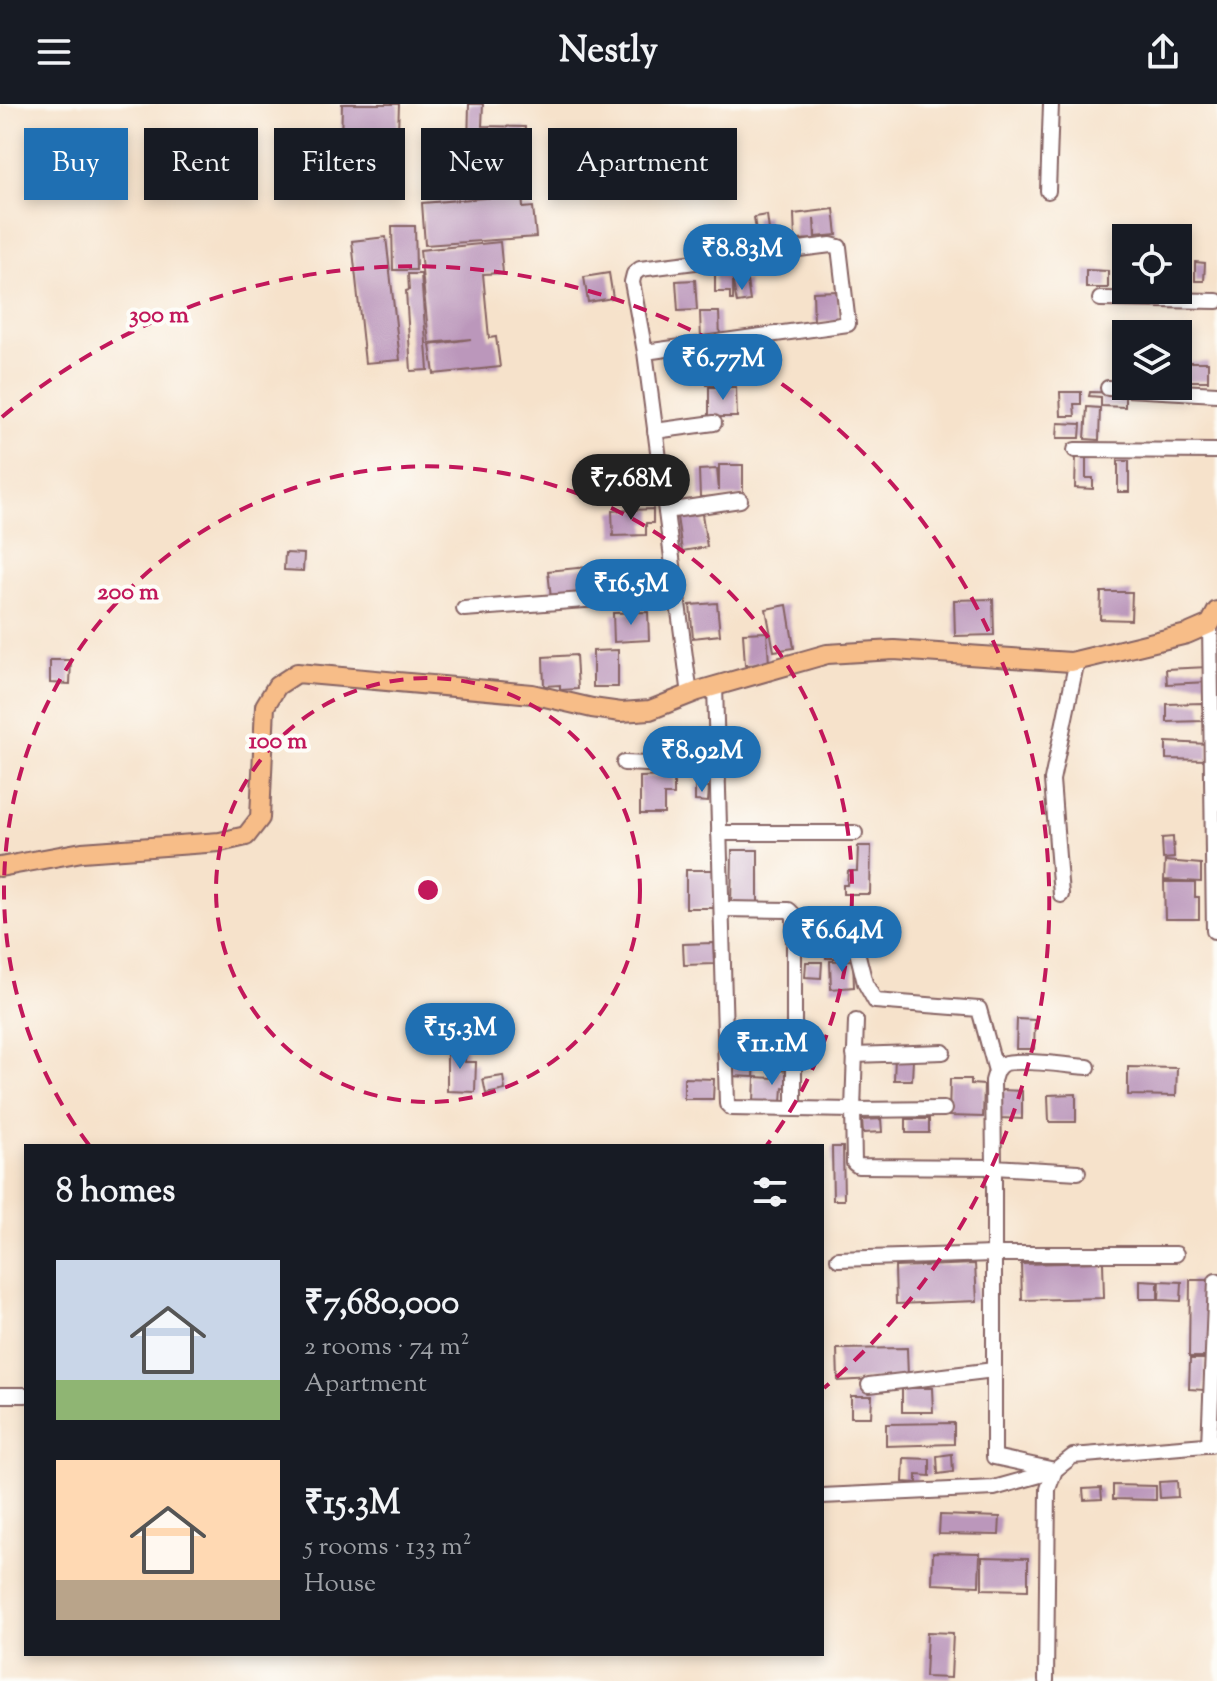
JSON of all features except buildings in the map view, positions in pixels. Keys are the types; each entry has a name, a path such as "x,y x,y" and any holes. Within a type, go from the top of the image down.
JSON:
{"main road":[{"path":"0,867 82,852 220,842 246,836 260,818 265,706 277,686 297,673 532,694 621,712 650,710 715,686 827,654 894,650 999,659 1077,660 1187,634 1213,618"}],"street":[{"path":"1048,191 1051,104"},
{"path":"645,352 848,324 839,247 640,269 634,274 632,282 645,352 690,695"},
{"path":"1100,299 1217,301"},
{"path":"1108,388 1217,394"},
{"path":"655,431 714,423"},
{"path":"1075,450 1217,451"},
{"path":"666,511 740,500"},
{"path":"464,609 677,593"},
{"path":"1213,618 1214,931"},
{"path":"1061,895 1052,780 1077,660"},
{"path":"715,686 727,1104 731,1108 944,1109"},
{"path":"624,763 717,767"},
{"path":"719,833 855,833"},
{"path":"722,909 789,910 794,915 794,1109"},
{"path":"848,916 865,983 875,1001 979,1009 996,1071 992,1120 994,1457 1055,1470"},
{"path":"856,1021 855,1165 1078,1172"},
{"path":"854,1055 943,1052"},
{"path":"996,1071 1002,1065 1017,1062 1088,1067"},
{"path":"838,1259 993,1254 1176,1254"},
{"path":"824,1496 994,1488 1055,1470 1073,1456 1213,1445 1216,1281"},
{"path":"869,1385 994,1370"},
{"path":"0,1395 24,1395"},
{"path":"1046,1681 1048,1489 1055,1470"}]}
